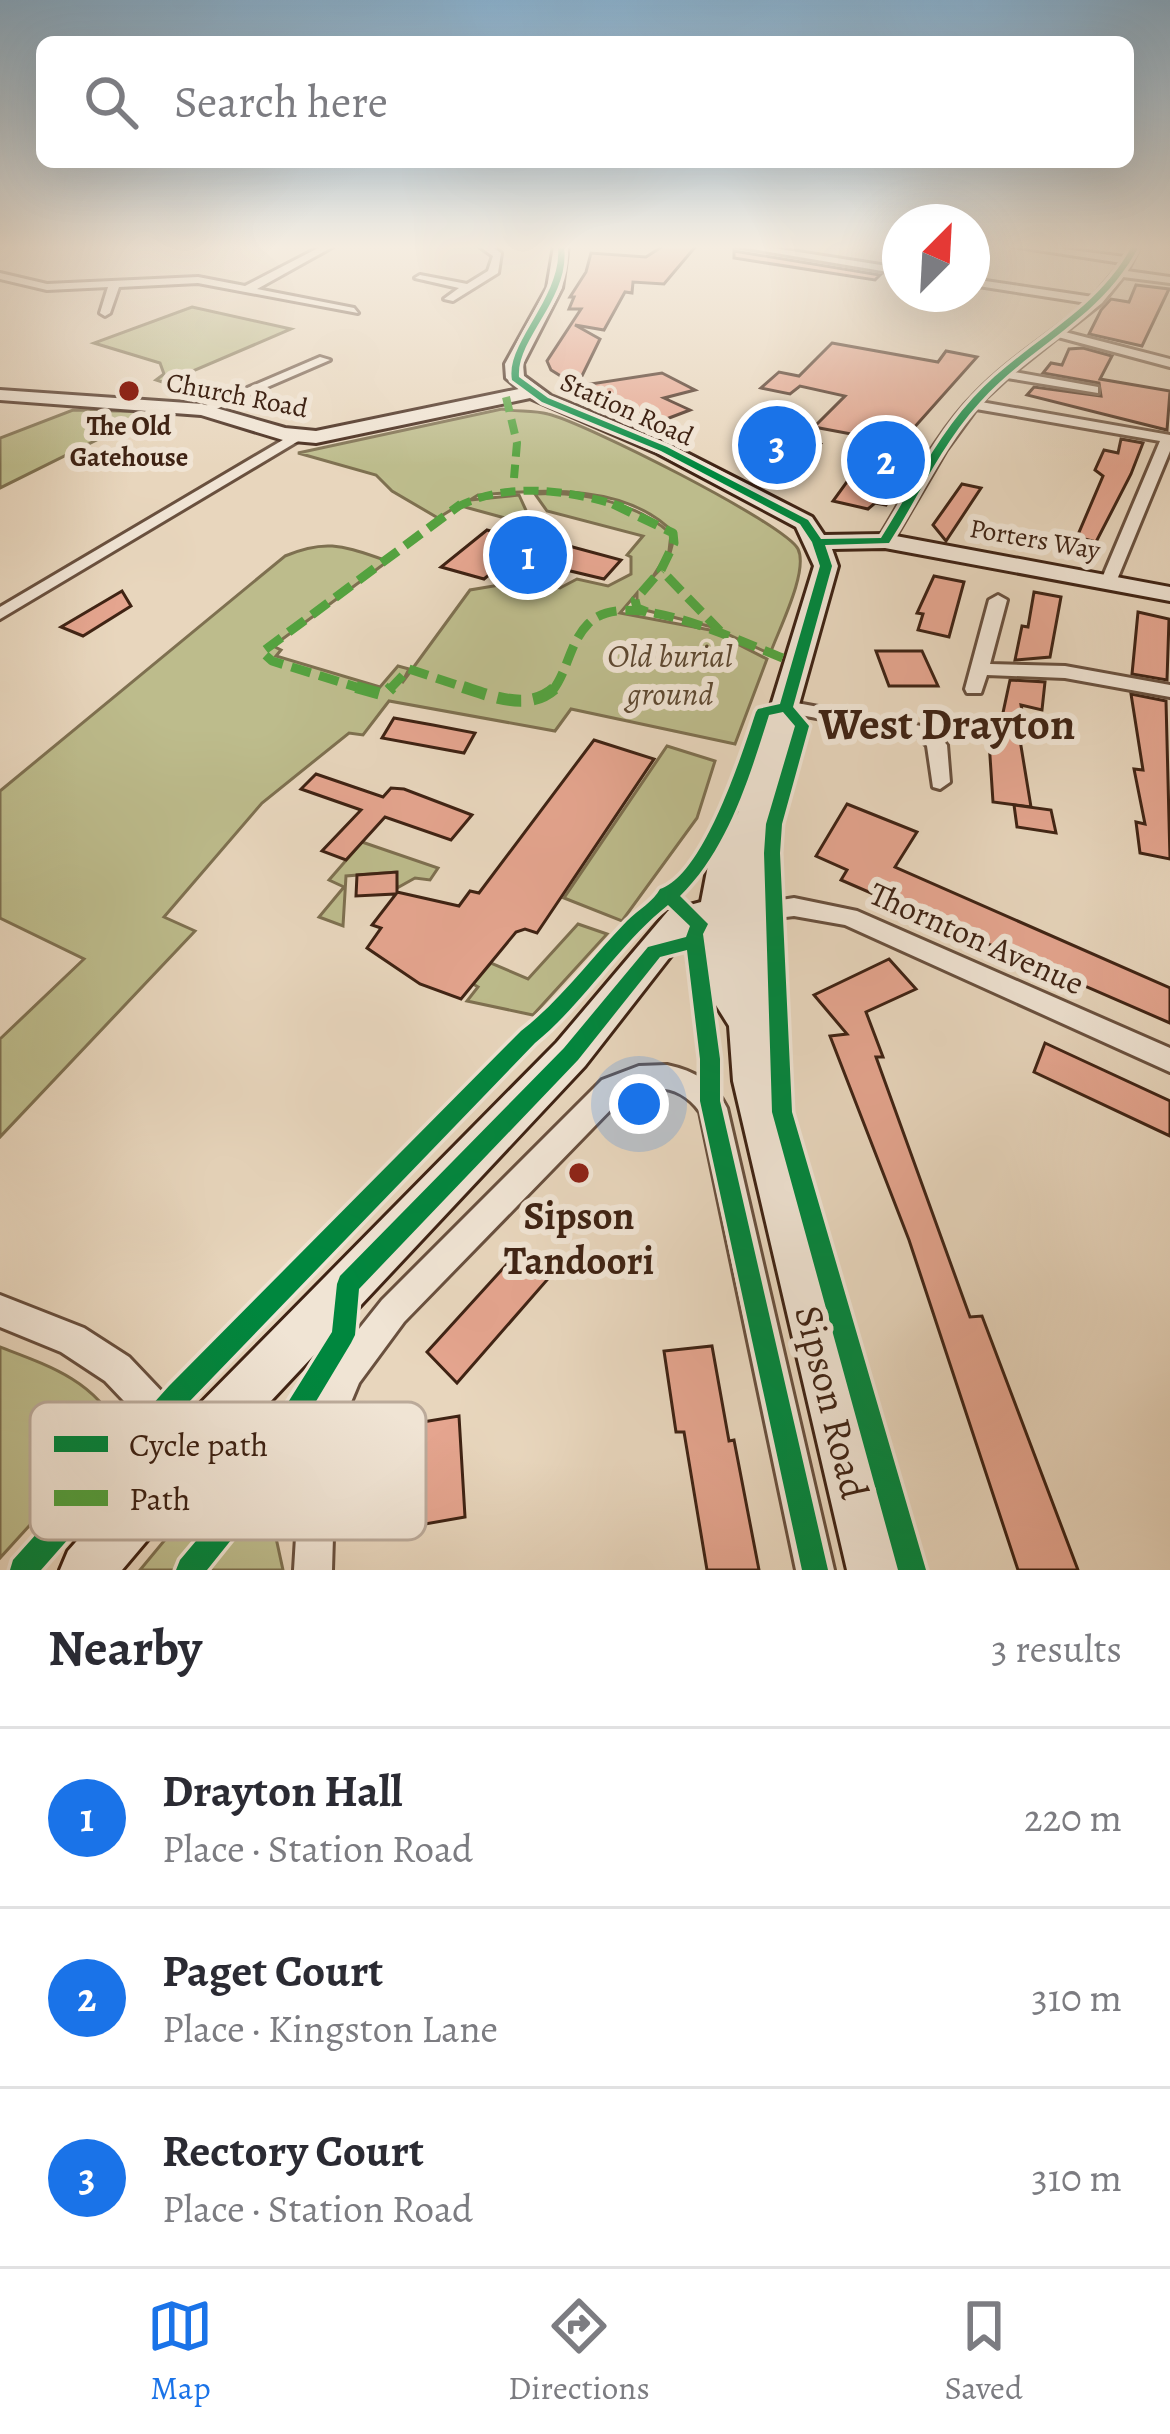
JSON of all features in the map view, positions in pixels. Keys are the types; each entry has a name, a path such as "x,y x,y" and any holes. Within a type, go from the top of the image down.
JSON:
{"street":[{"name":"Station Road","path":"538,319 514,364 515,378 532,392 664,449 804,522 818,542"},
{"path":"885,541 972,404 1002,373 1071,319"},
{"path":"1052,332 1170,363"},
{"path":"202,410 324,360"},
{"path":"1002,373 1094,390"},
{"name":"Church Road","path":"0,395 202,410 298,437 330,435 532,392"},
{"path":"972,404 1169,439 1108,583"},
{"path":"0,614 298,437"},
{"name":"Porters Way","path":"818,542 885,541 1170,595"},
{"path":"236,1402 571,1054 654,952 728,921 753,815 826,566 818,542"},
{"path":"998,600 977,678 1065,673 1170,691"},
{"path":"786,707 925,732 937,745 940,782"},
{"name":"Thornton Avenue","path":"728,921 794,907 849,917 1170,1060"},
{"name":"Sipson Road","path":"728,921 724,992 747,1023 758,1104 874,1570"},
{"path":"333,1402 346,1371 394,1311 612,1089 651,1074 692,1086 710,1101 815,1570"},
{"path":"348,1284 394,1311"},
{"path":"0,1311 72,1340 117,1369 148,1402"},
{"path":"87,1570 113,1540"},
{"path":"313,1570 314,1540"}],"green space":[{"path":"159,319 247,319 291,329 165,383 156,380 164,374 160,363 94,343"},
{"name":"Old burial ground","path":"502,409 548,414 600,435 722,497 798,549 796,586 770,654 712,627 637,608 637,593 620,613 710,630 767,659 735,744 571,709 555,731 389,701 363,735 349,733 262,803 164,917 195,931 0,1137 0,1039 84,959 0,918 0,791 285,556 300,550 336,546 388,561 273,646 281,650 276,656 380,687 398,666 409,669 402,683 470,590 529,580 560,588 577,579 608,586 631,574 627,555 643,536 547,511 535,494 589,497 642,514 671,534 669,551 652,578 668,561 675,534 655,517 608,497 556,491 478,495 470,500 519,495 529,517 516,521 461,506 464,502 438,518 392,491 376,475 298,453"},
{"path":"73,410 153,412 0,488 0,438"},
{"path":"667,746 715,761 697,818 622,921 564,898"},
{"path":"362,842 438,868 430,880 415,878 397,888 396,872 346,876 343,926 319,917 344,887 329,880"},
{"path":"578,924 607,934 533,1015 467,1001 478,987 473,984 491,963 528,979"},
{"path":"0,1347 52,1368 100,1402 30,1402 30,1525 0,1558"},
{"path":"165,1540 276,1540 283,1570 140,1570"}],"building":[{"path":"574,319 610,319 604,330 575,325 600,339 577,386 551,370 547,361"},
{"path":"1096,319 1155,319 1142,346 1089,334"},
{"path":"832,343 938,362 946,351 977,357 895,449 904,450 904,459 912,461 886,505 875,503 868,509 833,501 878,439 814,427 845,396 800,386 790,394 761,388 779,372 799,376"},
{"path":"1069,349 1112,356 1100,379 1170,391 1167,430 1027,395 1034,387 1101,396 1099,383 1043,373 1051,363 1062,365"},
{"path":"662,373 695,390 664,398 690,410 656,423 584,385"},
{"path":"754,427 820,444 802,459 738,444"},
{"path":"1121,439 1143,443 1131,474 1096,542 1077,537 1103,476 1095,470 1104,450 1118,453"},
{"path":"962,484 981,488 946,541 933,525"},
{"path":"487,530 621,560 604,579 545,565 534,576 490,574 484,579 441,567"},
{"path":"934,576 964,582 949,637 918,630 923,614 917,613"},
{"path":"122,591 131,606 83,636 61,627"},
{"path":"1034,592 1061,597 1050,657 1015,660 1022,626 1028,627"},
{"path":"1138,612 1169,619 1167,680 1132,674"},
{"path":"876,651 922,651 938,686 889,686"},
{"path":"1010,680 1045,682 1042,710 1021,705 1027,740 1020,740 1031,807 993,802 989,741 997,742 995,721 1001,722"},
{"path":"1131,694 1166,701 1170,859 1140,853 1136,822 1145,824 1134,769 1143,770"},
{"path":"394,718 475,733 464,753 382,738"},
{"path":"594,740 654,759 537,933 516,932 461,999 420,984 367,948 381,928 372,925 396,894 356,896 357,875 397,872 397,892 459,906 470,891 479,893"},
{"path":"316,774 383,797 391,788 404,789 472,815 451,840 385,817 346,860 322,851 361,810 301,789"},
{"path":"847,804 917,832 895,867 1170,988 1170,1023 841,880 847,870 816,856"},
{"path":"1014,805 1051,810 1056,833 1017,827"},
{"path":"889,959 916,989 866,1012 883,1057 876,1057 970,1317 982,1316 1078,1570 1018,1570 909,1240 830,1036 847,1034 814,995"},
{"path":"1045,1043 1170,1101 1170,1136 1034,1072"},
{"path":"517,1253 547,1280 457,1383 427,1352"},
{"path":"712,1346 759,1570 707,1570 684,1432 676,1432 664,1351"},
{"path":"459,1416 465,1517 426,1524 426,1421"}],"marked path":[{"path":"506,397 517,443 514,478"},
{"path":"720,631 661,570 674,543 673,533 665,526 592,498 508,491 460,505 262,652 272,661 384,695 409,669 485,694 529,701 545,697 556,686 587,624 601,614 622,609 712,627 753,649 799,664"},
{"path":"647,612 637,608 635,600 661,570"},
{"path":"454,904 456,900"}],"cycle path":[{"path":"538,319 514,364 515,378 545,400 664,449 804,522 818,542 826,566 786,707"},
{"path":"818,542 885,541 939,450 976,400 1074,319"},
{"path":"786,707 802,726 774,824 772,853 782,1112 912,1570"},
{"path":"172,1402 569,1000 636,922 685,880 722,821 763,712 786,707"},
{"path":"666,893 699,924 694,934 710,1059 710,1101 815,1570"},
{"path":"302,1402 343,1335 348,1284 571,1054 654,952 694,942"},
{"path":"23,1570 50,1540"},
{"path":"190,1570 214,1540"}],"place":[{"name":"The Old Gatehouse","path":"129,391"},
{"name":"Rectory Court","path":"777,445"},
{"name":"Paget Court","path":"886,460"},
{"name":"Drayton Hall","path":"528,555"},
{"name":"Sipson Tandoori","path":"579,1173"}],"district":[{"name":"West Drayton","path":"947,724"}]}
